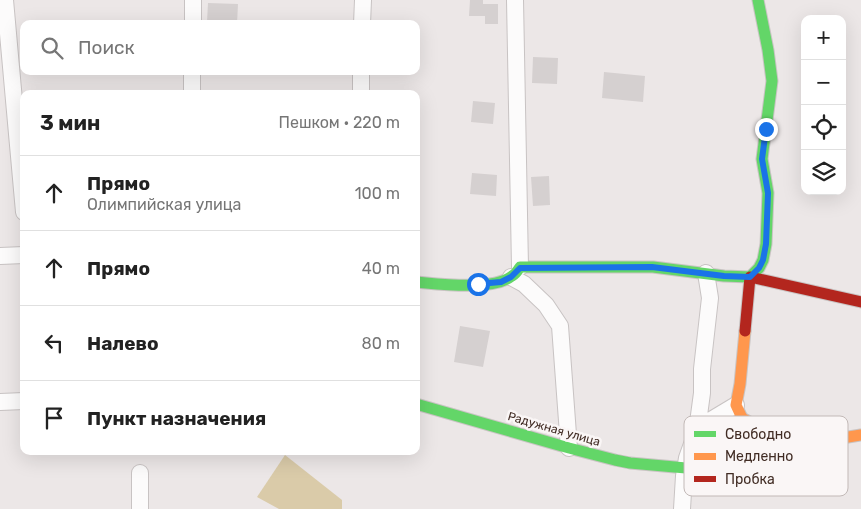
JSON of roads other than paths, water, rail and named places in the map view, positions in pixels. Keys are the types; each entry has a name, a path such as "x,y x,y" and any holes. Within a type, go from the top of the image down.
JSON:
{"street":[{"path":"6,0 20,165"},
{"path":"193,0 193,20"},
{"path":"362,20 363,0"},
{"path":"515,0 516,272 524,284 546,304 560,326 569,448"},
{"path":"741,416 736,406 740,384 750,277 759,268 763,260 766,244 768,193 762,159 772,81 758,0"},
{"path":"192,75 192,90"},
{"path":"361,90 362,75"},
{"path":"0,256 20,255"},
{"path":"420,282 448,285 478,284 501,282 516,272 652,267 724,276 750,277 861,302"},
{"path":"699,416 710,298 706,273"},
{"path":"0,402 20,401"},
{"name":"Радужная улица","path":"420,405 569,448 630,463 684,468"},
{"path":"718,416 736,406"},
{"path":"848,438 861,436"},
{"path":"140,473 140,509"},
{"path":"682,509 684,488"}]}
